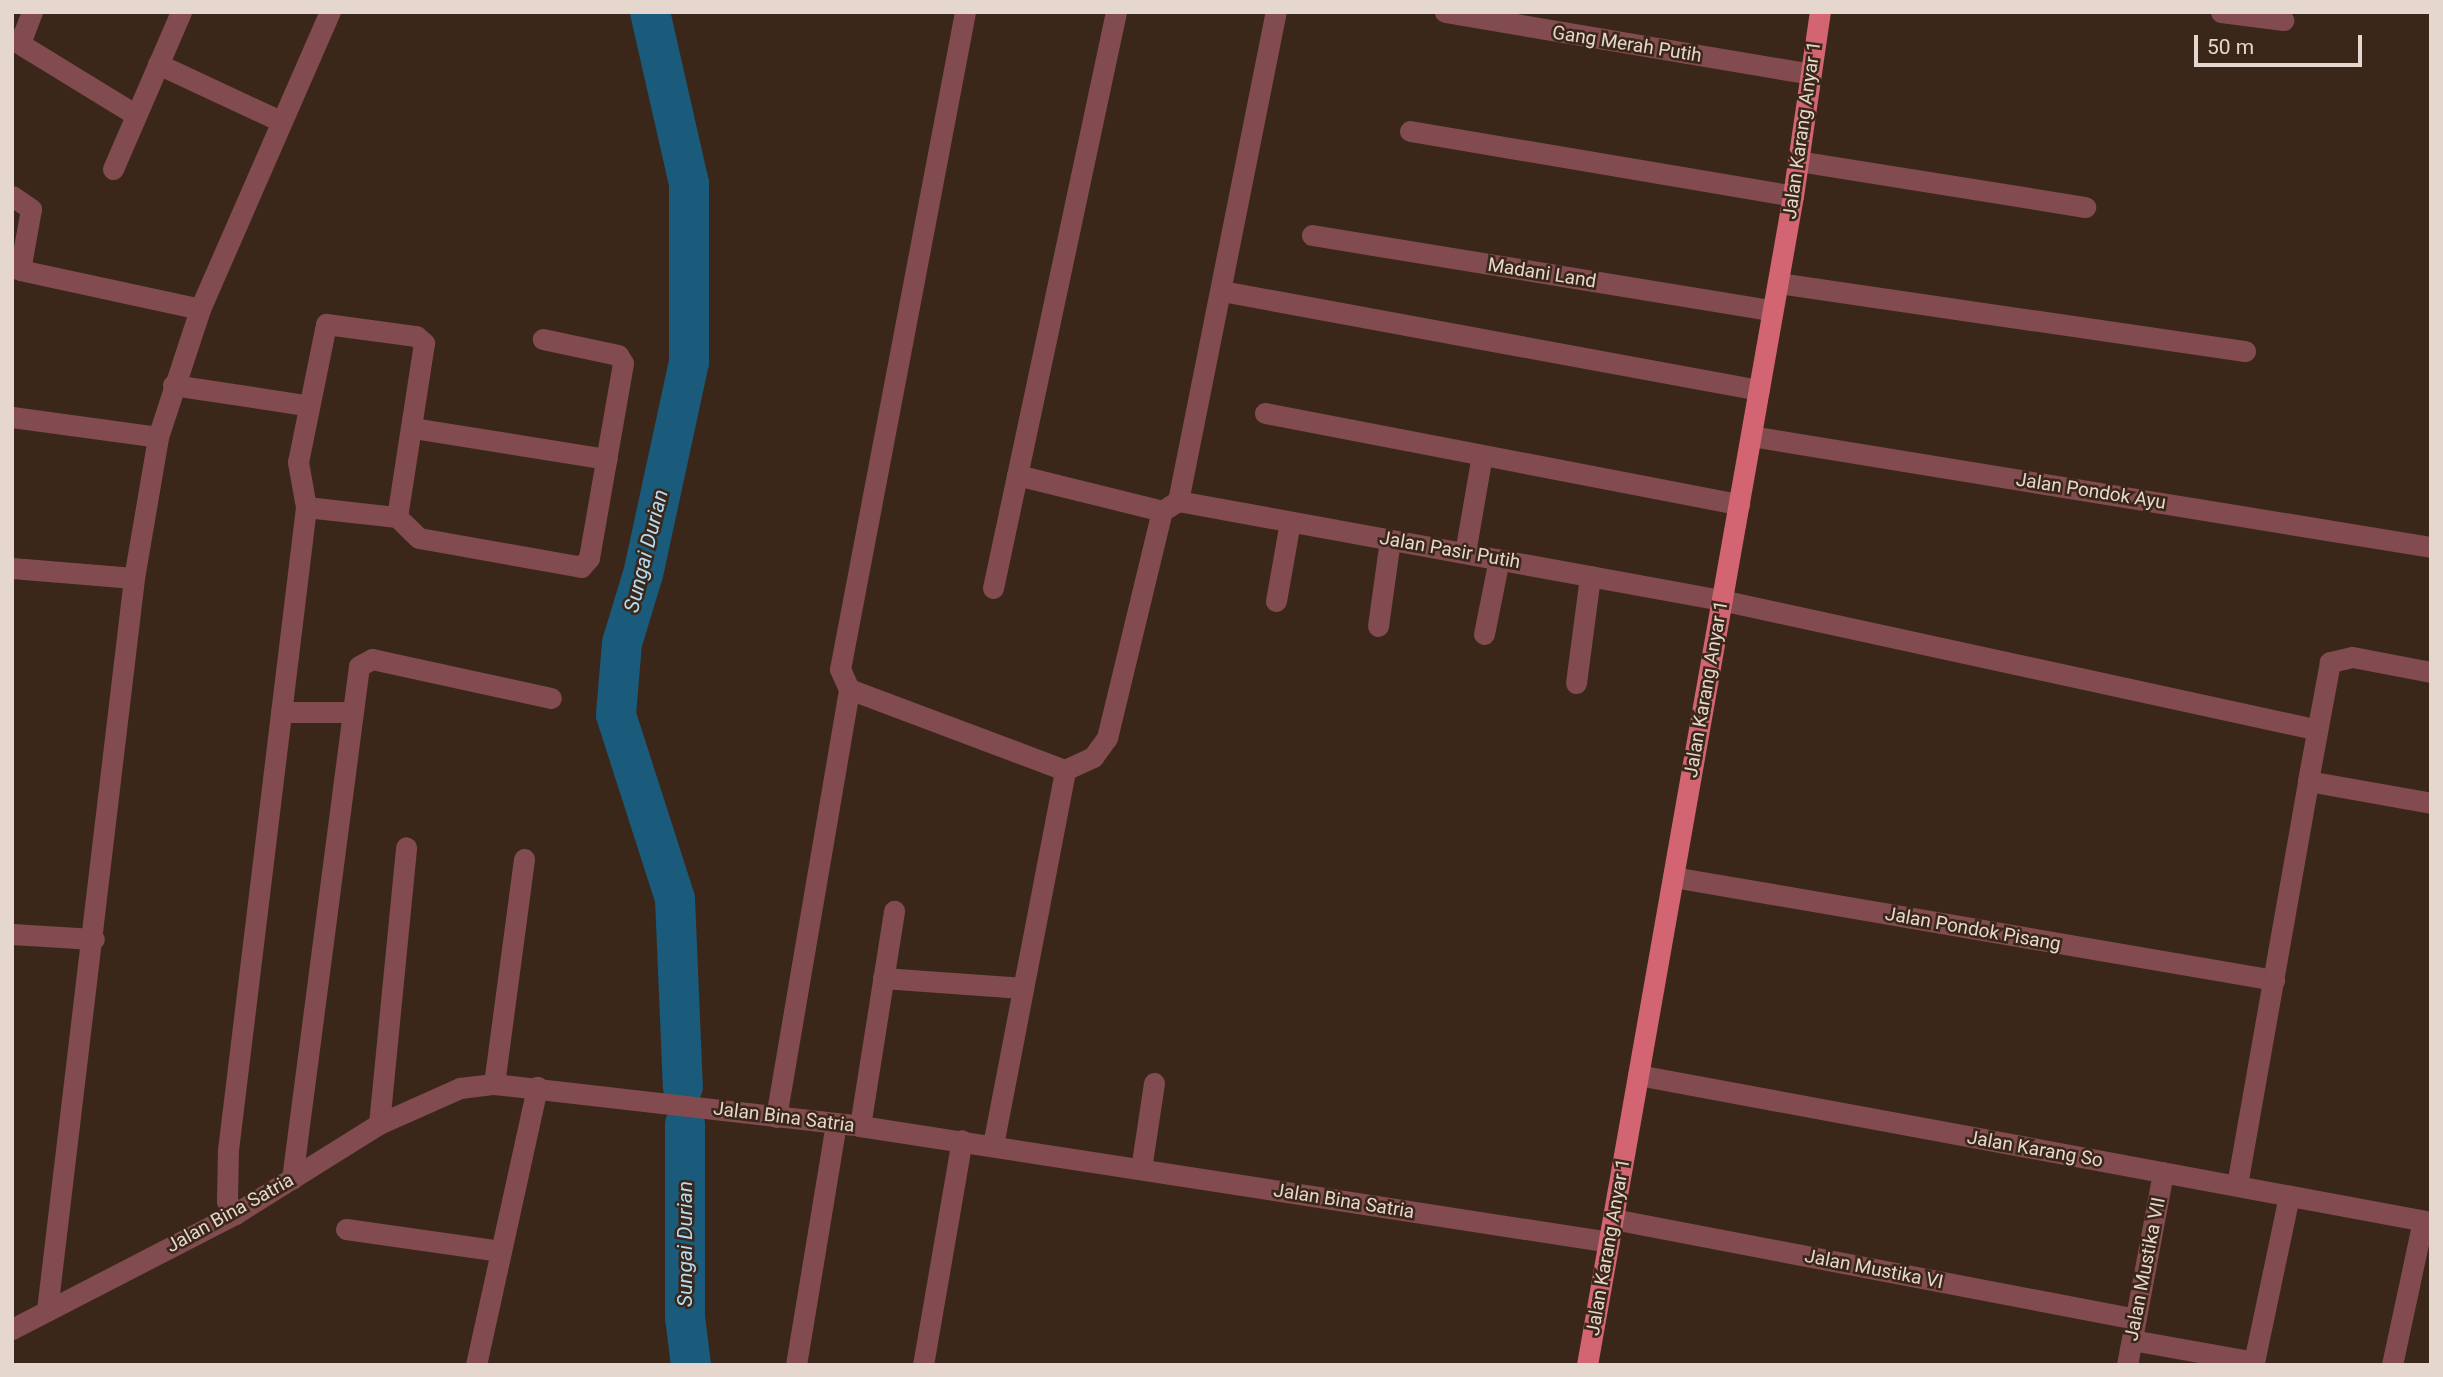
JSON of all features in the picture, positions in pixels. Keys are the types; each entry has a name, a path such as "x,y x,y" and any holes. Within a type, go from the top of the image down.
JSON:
{"main road":[{"name":"Jalan Karang Anyar 1","path":"1590,1364 1638,1075 1793,197 1820,12"}],"street":[{"path":"33,12 16,41 136,115"},
{"path":"113,169 181,12"},
{"path":"47,1310 94,939 134,579 158,437 200,309 330,12"},
{"path":"776,1117 849,689 840,669 840,644 965,12"},
{"path":"993,588 1116,12"},
{"path":"849,689 1065,770 1093,757 1107,738 1170,506 1222,291 1276,12"},
{"name":"Gang Merah Putih","path":"1445,12 1810,74"},
{"path":"2221,12 2283,20"},
{"path":"158,64 280,121"},
{"path":"1410,131 1793,197"},
{"path":"1798,161 2085,207"},
{"path":"12,196 31,209 16,270 200,309"},
{"name":"Madani Land","path":"1312,235 1773,310"},
{"path":"1777,283 2245,351"},
{"path":"1222,291 1759,390"},
{"path":"235,1214 227,1201 228,1150 306,507 297,480 306,405 326,324 416,336 424,349 397,517"},
{"path":"306,507 397,517 419,538 581,567 589,558 622,358 543,339"},
{"path":"173,385 306,405"},
{"path":"1265,413 1739,504"},
{"path":"12,417 158,437"},
{"path":"413,428 607,459"},
{"name":"Jalan Pondok Ayu","path":"1751,436 2431,547"},
{"path":"1465,553 1482,455"},
{"name":"Jalan Pasir Putih","path":"1017,475 1170,506 1290,522 1721,600 2314,729"},
{"path":"1276,601 1290,522"},
{"path":"1378,626 1390,540"},
{"path":"1484,634 1499,559"},
{"path":"12,568 134,579"},
{"path":"1576,683 1590,576"},
{"path":"2237,1185 2308,781 2314,729 2330,662 2352,657 2431,672"},
{"path":"292,1179 349,712 359,666 366,659 551,698"},
{"path":"281,712 349,712"},
{"path":"993,1145 1021,988 1065,770"},
{"path":"2308,781 2431,803"},
{"path":"379,1124 406,848"},
{"path":"494,1084 524,859"},
{"name":"Jalan Pondok Pisang","path":"1673,877 2274,980"},
{"path":"860,1126 894,911"},
{"path":"12,934 94,939"},
{"path":"883,978 1021,988"},
{"name":"Jalan Karang So","path":"1638,1075 2427,1222"},
{"path":"1141,1169 1154,1083"},
{"name":"Jalan Bina Satria","path":"12,1329 235,1214 379,1124 460,1088 494,1084 537,1087 961,1140 1609,1242"},
{"path":"476,1365 537,1087"},
{"path":"796,1365 836,1123"},
{"path":"923,1365 961,1140"},
{"name":"Jalan Mustika VII","path":"2127,1365 2163,1172"},
{"path":"2253,1364 2289,1196"},
{"name":"Jalan Mustika VI","path":"1613,1219 2134,1329 2253,1364"},
{"path":"2392,1365 2427,1222"},
{"path":"346,1229 500,1251"}],"waterway":[{"name":"Sungai Durian","path":"650,12 689,183 689,362 643,574 622,643 616,715 675,899 683,1087"},
{"name":"Sungai Durian","path":"685,1124 685,1317 691,1365"}]}
